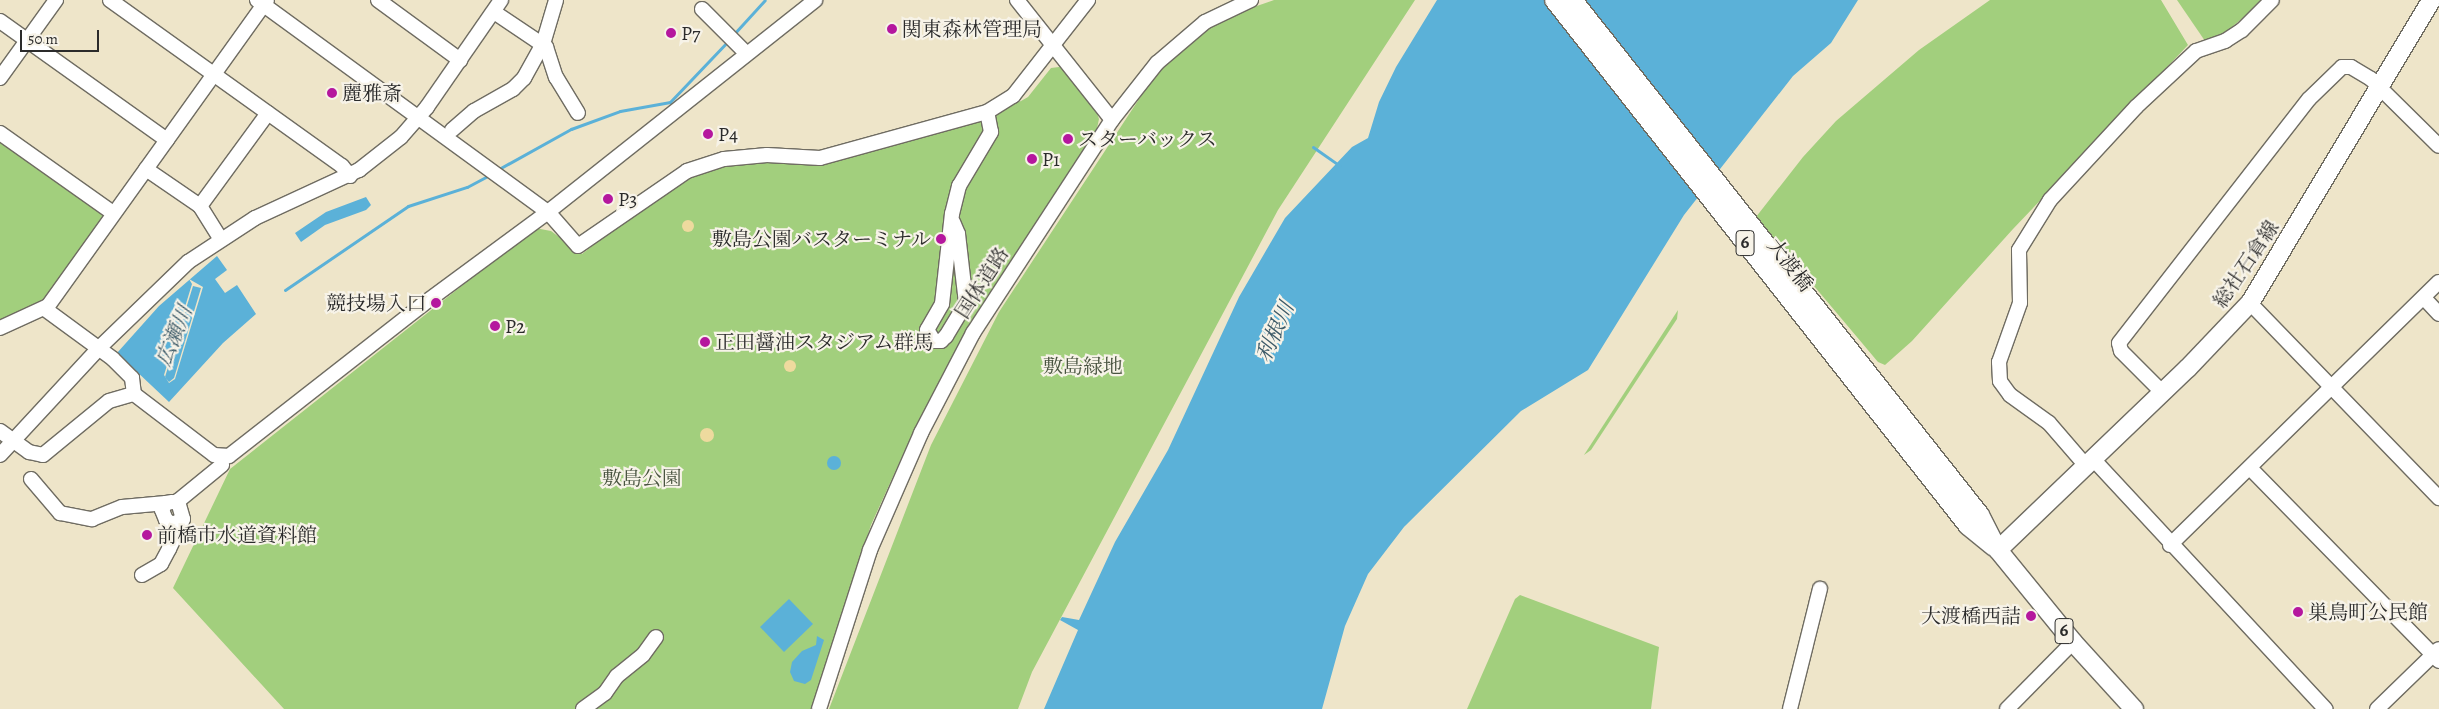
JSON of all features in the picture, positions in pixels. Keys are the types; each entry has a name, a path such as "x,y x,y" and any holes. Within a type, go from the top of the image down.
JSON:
{"main road":[{"name":"大渡橋","path":"1554,0 1943,481"},
{"name":"大渡橋","path":"1573,0 1943,481"},
{"name":"総社石倉線","path":"1998,550 2163,393 2250,304 2431,0"},
{"name":"6","path":"1943,481 1968,526 1998,550 2073,642 2134,709"}],"street":[{"path":"0,78 56,0"},
{"path":"110,0 342,166 350,176"},
{"path":"378,0 460,60"},
{"path":"0,455 99,348 188,262 220,238 255,218 350,176 391,146 419,117 501,0"},
{"path":"452,130 474,111 513,89 524,78 543,44 556,0"},
{"path":"0,432 29,452 42,455 109,401 134,394 150,403 210,452 225,458 422,305 548,212 815,0"},
{"path":"1017,0 1112,120"},
{"path":"0,328 45,309 146,169 262,2 548,212 578,246 687,171 724,159 767,155 820,158 987,112 1013,96 1054,46 1088,0"},
{"name":"国体道路","path":"820,709 870,550 920,433 973,333 1112,120 1157,63 1178,42 1219,14 1251,0"},
{"path":"2272,0 2242,30 2225,41 2196,51 2136,107 2050,200 2019,250 2020,303 1999,362 2000,381 2010,395 2049,423 2090,464 2170,545 2325,709"},
{"path":"702,9 746,53"},
{"path":"494,12 543,44 551,54 556,78 578,113"},
{"path":"0,21 166,140"},
{"path":"2163,393 2121,351 2118,346 2120,340 2314,94 2345,66 2371,79 2439,146"},
{"path":"953,222 958,234 966,303 946,336 941,341 934,341 927,330 942,304 953,222 959,186 991,132 987,112"},
{"path":"200,206 268,113"},
{"path":"0,133 113,214"},
{"path":"146,169 200,206 220,238"},
{"path":"2170,545 2439,282"},
{"path":"2424,298 2439,314"},
{"path":"2250,304 2439,498"},
{"path":"45,309 99,348 132,378 134,394"},
{"path":"32,479 60,513 92,519 122,507 172,502 222,465"},
{"path":"2250,468 2437,655 2377,709"},
{"path":"142,575 161,564 183,519 172,502"},
{"path":"1790,709 1820,589"},
{"path":"583,709 605,693 616,676 643,655 656,637"},
{"path":"2007,709 2073,642"}],"green space":[{"name":"敷島緑地","path":"1274,0 1415,0 1278,210 1032,672 1018,709 829,709 931,445 999,312 1145,90 1171,58 1201,31 1228,16"},
{"path":"1990,0 2161,0 2188,45 2013,229 1912,341 1885,365 1878,362 1756,217 1803,157 1836,121 1919,50"},
{"path":"2177,0 2264,0 2226,32 2205,41"},
{"name":"敷島公園","path":"1051,68 1065,68 1095,107 1099,119 1096,133 986,300 906,448 871,525 812,709 284,709 173,588 230,469 535,228 551,231 582,254 662,192 701,172 722,165 748,162 836,161 868,152 973,120 1021,101 1028,97"},
{"path":"0,138 107,213 40,304 0,321"},
{"path":"1678,310 1677,319 1591,450 1584,455"},
{"path":"1520,595 1659,647 1651,709 1467,709 1515,599"}],"sand":[{"path":"686,220 690,220 694,226 690,232 686,232 682,228 682,224"},
{"path":"792,360 795,361 795,371 788,372 785,371 784,364 785,361"},
{"path":"707,428 712,430 714,435 712,440 707,442 702,440 700,435 702,430"}],"water":[{"name":"利根川","path":"1437,0 1858,0 1831,43 1793,76 1684,215 1588,370 1521,411 1404,527 1368,574 1345,626 1322,709 1044,709 1078,630 1060,620 1062,617 1079,620 1115,542 1168,450 1239,297 1285,218 1352,147 1368,138 1379,102 1396,67"},
{"path":"366,197 371,205 366,210 325,225 301,242 295,233 326,212"},
{"name":"広瀬川","path":"217,256 227,270 215,279 225,293 237,285 256,314 223,343 169,402 117,353 159,306"},
{"path":"831,456 837,456 841,463 837,470 831,470 827,466 827,460"},
{"path":"789,599 813,624 784,652 760,627"},
{"path":"817,636 824,640 811,680 805,684 794,681 790,672 792,662 802,651 816,645"}],"pier":[{"path":"189,279 203,287 175,379 169,383 166,378 169,382 174,378 201,288 193,286 165,377 164,375 192,284"}],"waterway":[{"path":"733,35 765,0"},
{"path":"497,170 571,129 620,111 670,102 729,40"},
{"path":"1313,147 1339,165"},
{"path":"285,290 408,206 467,187 490,175"}],"place":[{"name":"関東森林管理局","path":"892,29"},
{"name":"P7","path":"671,33"},
{"name":"麗雅斎","path":"332,93"},
{"name":"P4","path":"708,134"},
{"name":"スターバックス","path":"1068,139"},
{"name":"P1","path":"1032,159"},
{"name":"P3","path":"608,199"},
{"name":"敷島公園バスターミナル","path":"941,239"},
{"name":"競技場入口","path":"436,303"},
{"name":"P2","path":"495,326"},
{"name":"正田醤油スタジアム群馬","path":"705,342"},
{"name":"前橋市水道資料館","path":"147,535"},
{"name":"巣鳥町公民館","path":"2298,612"},
{"name":"大渡橋西詰","path":"2031,616"}]}
